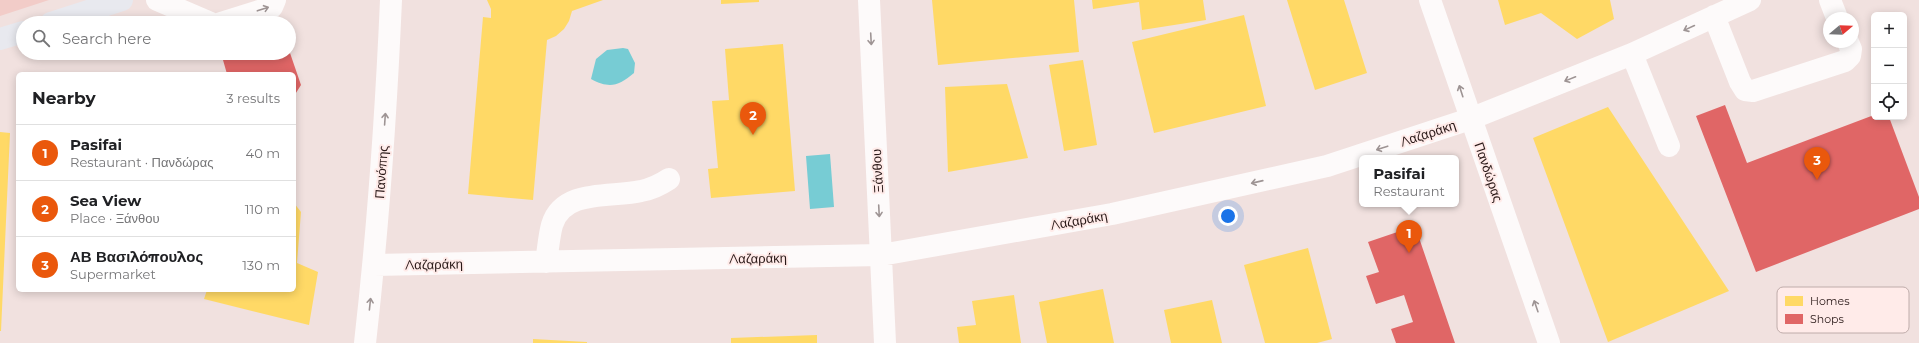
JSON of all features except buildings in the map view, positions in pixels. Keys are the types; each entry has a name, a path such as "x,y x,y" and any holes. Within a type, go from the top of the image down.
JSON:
{"highway":[{"path":"73,16 122,0"},
{"path":"0,40 16,34"}],"street":[{"path":"157,0 195,16"},
{"path":"243,16 272,7 275,0"},
{"name":"Πανόπης","path":"365,343 374,265 387,86 391,0"},
{"name":"Ξάνθου","path":"869,0 885,343"},
{"name":"Πανδώρας","path":"1430,0 1470,119 1549,343"},
{"name":"Λαζαράκη","path":"1359,155 1470,119 1632,54 1750,0"},
{"path":"1830,0 1835,12"},
{"path":"1714,16 1740,82 1745,90 1753,91 1844,61 1850,56 1851,48"},
{"path":"1632,54 1669,146"},
{"name":"Λαζαράκη","path":"374,265 881,256 1112,214 1319,168 1359,155"},
{"path":"546,262 552,224 564,206 579,198 641,192 658,186 669,179"}],"shaded area":[{"path":"0,0 49,0 0,16"}],"water":[{"path":"623,48 628,49 635,63 634,73 623,81 614,85 603,84 591,79 596,59 607,50"},
{"path":"830,154 834,207 810,209 806,156"}],"place":[{"name":"Sea View","path":"753,135"},
{"name":"ΑΒ Βασιλόπουλος","path":"1817,180"},
{"name":"Pasifai","path":"1409,253"}]}
